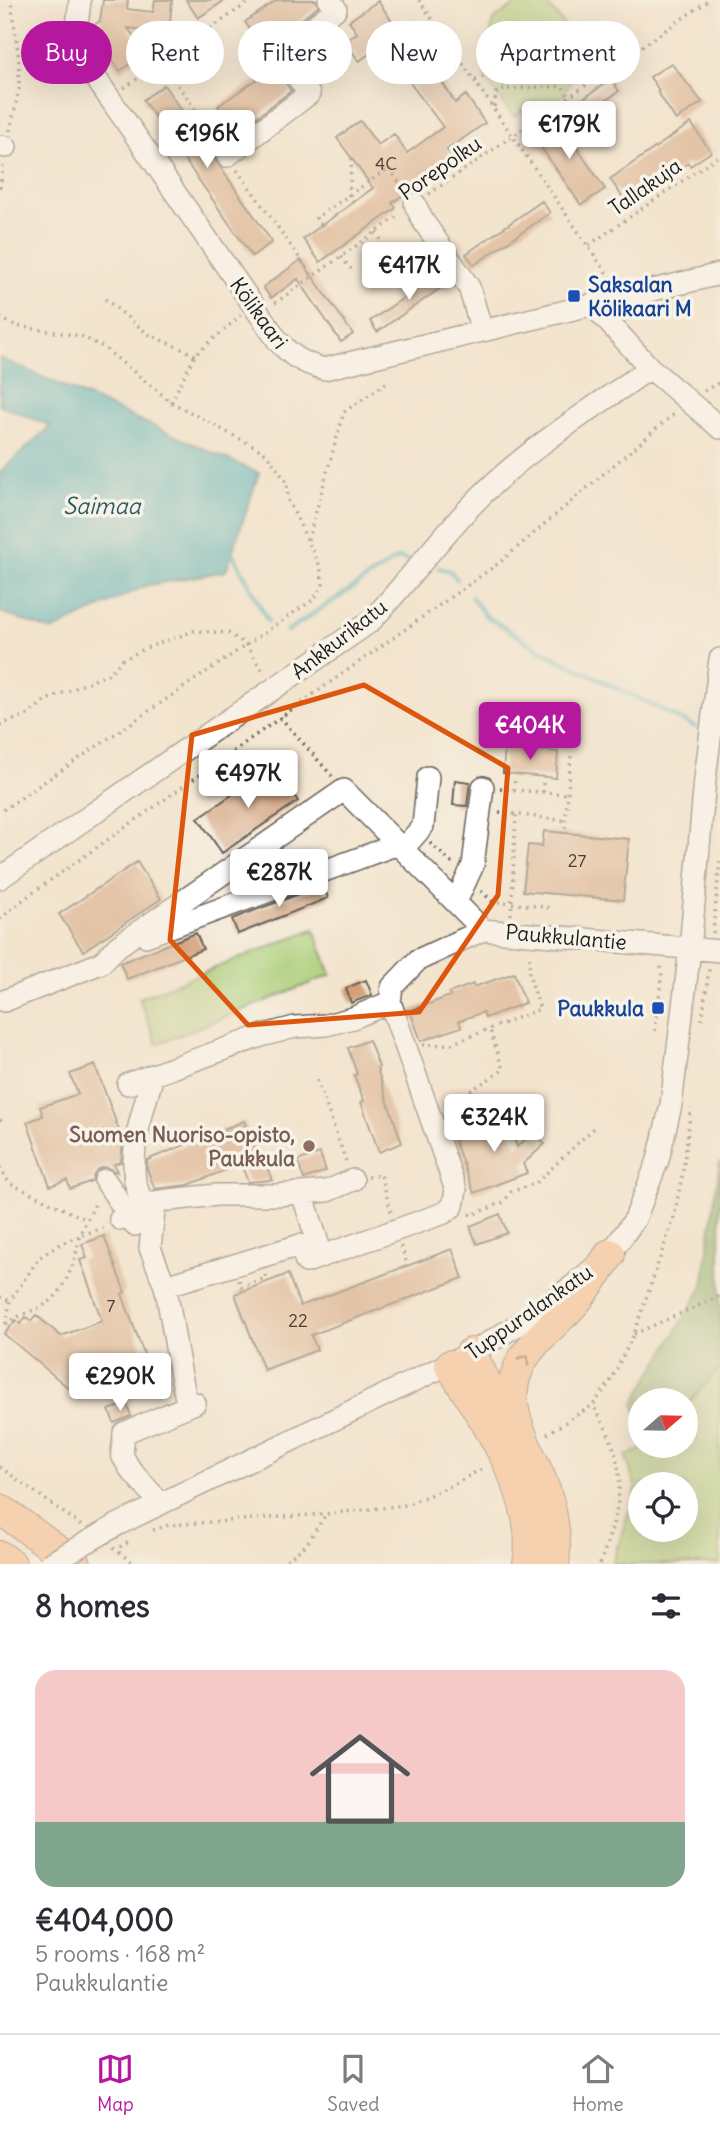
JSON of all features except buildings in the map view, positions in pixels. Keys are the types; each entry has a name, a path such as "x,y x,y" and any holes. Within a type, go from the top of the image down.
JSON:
{"highway":[{"path":"551,1564 555,1538 552,1515 546,1491 519,1429 513,1397 514,1383 524,1358 573,1304 610,1254"},
{"path":"461,1359 530,1469 541,1498 551,1564"},
{"path":"461,1359 516,1482 526,1514 528,1564"},
{"path":"0,1509 76,1564"},
{"path":"0,1556 11,1564"}],"street":[{"name":"Kölikaari","path":"80,0 76,35 79,54 259,316 292,357 307,365 324,369 720,274"},
{"path":"227,156 309,94 284,58 284,49 336,9 329,0"},
{"path":"415,204 423,221 469,287 482,331"},
{"path":"592,304 650,368 696,397 720,428"},
{"name":"Ankkurikatu","path":"0,878 370,622 400,591 475,502 512,467 650,368"},
{"name":"Tuppuralankatu","path":"49,1564 117,1525 461,1359 516,1326 574,1285 610,1254 635,1219 658,1160 671,1105 720,659"},
{"path":"118,946 400,846 423,826 428,777"},
{"path":"456,902 473,864 483,787"},
{"path":"4,1000 101,963 118,946 344,790"},
{"name":"Paukkulantie","path":"344,790 483,930 720,951"},
{"path":"258,849 276,889"},
{"path":"165,1286 300,1245 306,1262 444,1213 453,1206 456,1190 390,1002 392,987 418,960 483,930"},
{"path":"128,1084 261,1036 295,1027 326,1025 354,1018 390,1002"},
{"path":"150,1248 131,1206 135,1158 153,1075"},
{"path":"105,1180 131,1206 165,1286 173,1321 179,1376 191,1404 124,1433 122,1455 130,1469 161,1504"},
{"path":"131,1206 218,1195 327,1191 353,1180"},
{"path":"302,1193 322,1256"}],"path":[{"path":"3,146 19,89 19,59 11,0"},
{"path":"109,98 252,0"},
{"path":"419,0 589,245 620,297"},
{"name":"Porepolku","path":"195,355 242,314 259,316 709,0"},
{"path":"475,80 495,73 507,89"},
{"path":"494,108 496,93 507,89 562,86 592,130"},
{"name":"Tallakuja","path":"589,245 720,155"},
{"path":"352,159 349,195 353,202"},
{"path":"321,225 316,218 387,165 415,204"},
{"path":"376,232 385,246"},
{"path":"341,257 352,270"},
{"path":"106,299 148,334 195,355 171,402"},
{"path":"0,328 1,319 16,326 80,336 103,347 171,402 266,453 287,483 288,500 320,566 323,584 314,599 0,812"},
{"path":"307,542 344,412 389,381"},
{"path":"0,919 24,899 499,563 696,397 720,382"},
{"path":"696,397 712,399"},
{"path":"0,726 27,715 46,700 108,674 122,660 194,631 228,633 245,644"},
{"path":"280,718 344,790"},
{"path":"565,828 571,755"},
{"path":"514,790 515,778"},
{"path":"542,792 543,780"},
{"path":"483,787 568,793"},
{"path":"479,810 566,821"},
{"path":"510,920 516,814"},
{"path":"716,906 720,911"},
{"path":"404,1041 415,1046 451,1044 540,1009 529,974 531,947 536,935"},
{"path":"655,1031 662,972 661,946"},
{"path":"429,1111 471,1091 503,1070 490,1030"},
{"path":"317,1080 353,1180 381,1175 395,1230"},
{"path":"450,1208 472,1215 504,1202 510,1192 536,1183 594,1127"},
{"path":"0,1167 9,1183 87,1220"},
{"path":"131,1206 94,1232 79,1236 60,1244 39,1258 10,1301 6,1324 23,1312 49,1303 66,1282 79,1244 79,1236 100,1195 131,1206"},
{"path":"542,1437 593,1405 610,1382 634,1334 720,1296"},
{"path":"0,1297 10,1301"},
{"path":"593,1405 610,1437 621,1483 616,1515 600,1564"},
{"path":"152,1530 169,1525 326,1514 406,1505 453,1485 489,1465"},
{"path":"0,1467 90,1532"},
{"path":"281,1564 306,1545 326,1514"},
{"path":"113,1548 135,1564"}],"highlighted area":[{"path":"364,685 508,768 498,895 419,1012 248,1025 170,940 192,735"}],"green space":[{"path":"523,0 544,0 561,21 493,21"},
{"path":"489,84 569,84 560,97 552,102 543,106 534,102 514,117"},
{"path":"314,929 331,975 157,1044 139,998"},
{"path":"720,1161 720,1368 698,1393 698,1388 643,1388 703,1286"},
{"path":"720,1368 720,1564 612,1564 628,1515 628,1542 698,1542 698,1472 631,1472 626,1456 698,1458 698,1393"}],"water":[{"name":"Saimaa","path":"0,358 259,473 226,571 145,586 52,631 0,612 0,472 50,426 0,405"}],"waterway":[{"path":"232,552 268,621"},
{"path":"287,631 398,558 407,560"},
{"path":"439,568 450,571 457,579"},
{"path":"471,597 486,616 540,650 696,727"}],"place":[{"name":"Saksalan Kölikaari M","path":"574,296"},
{"name":"Paukkula","path":"658,1008"},
{"name":"Suomen Nuoriso-opisto, Paukkula","path":"309,1146"}]}
